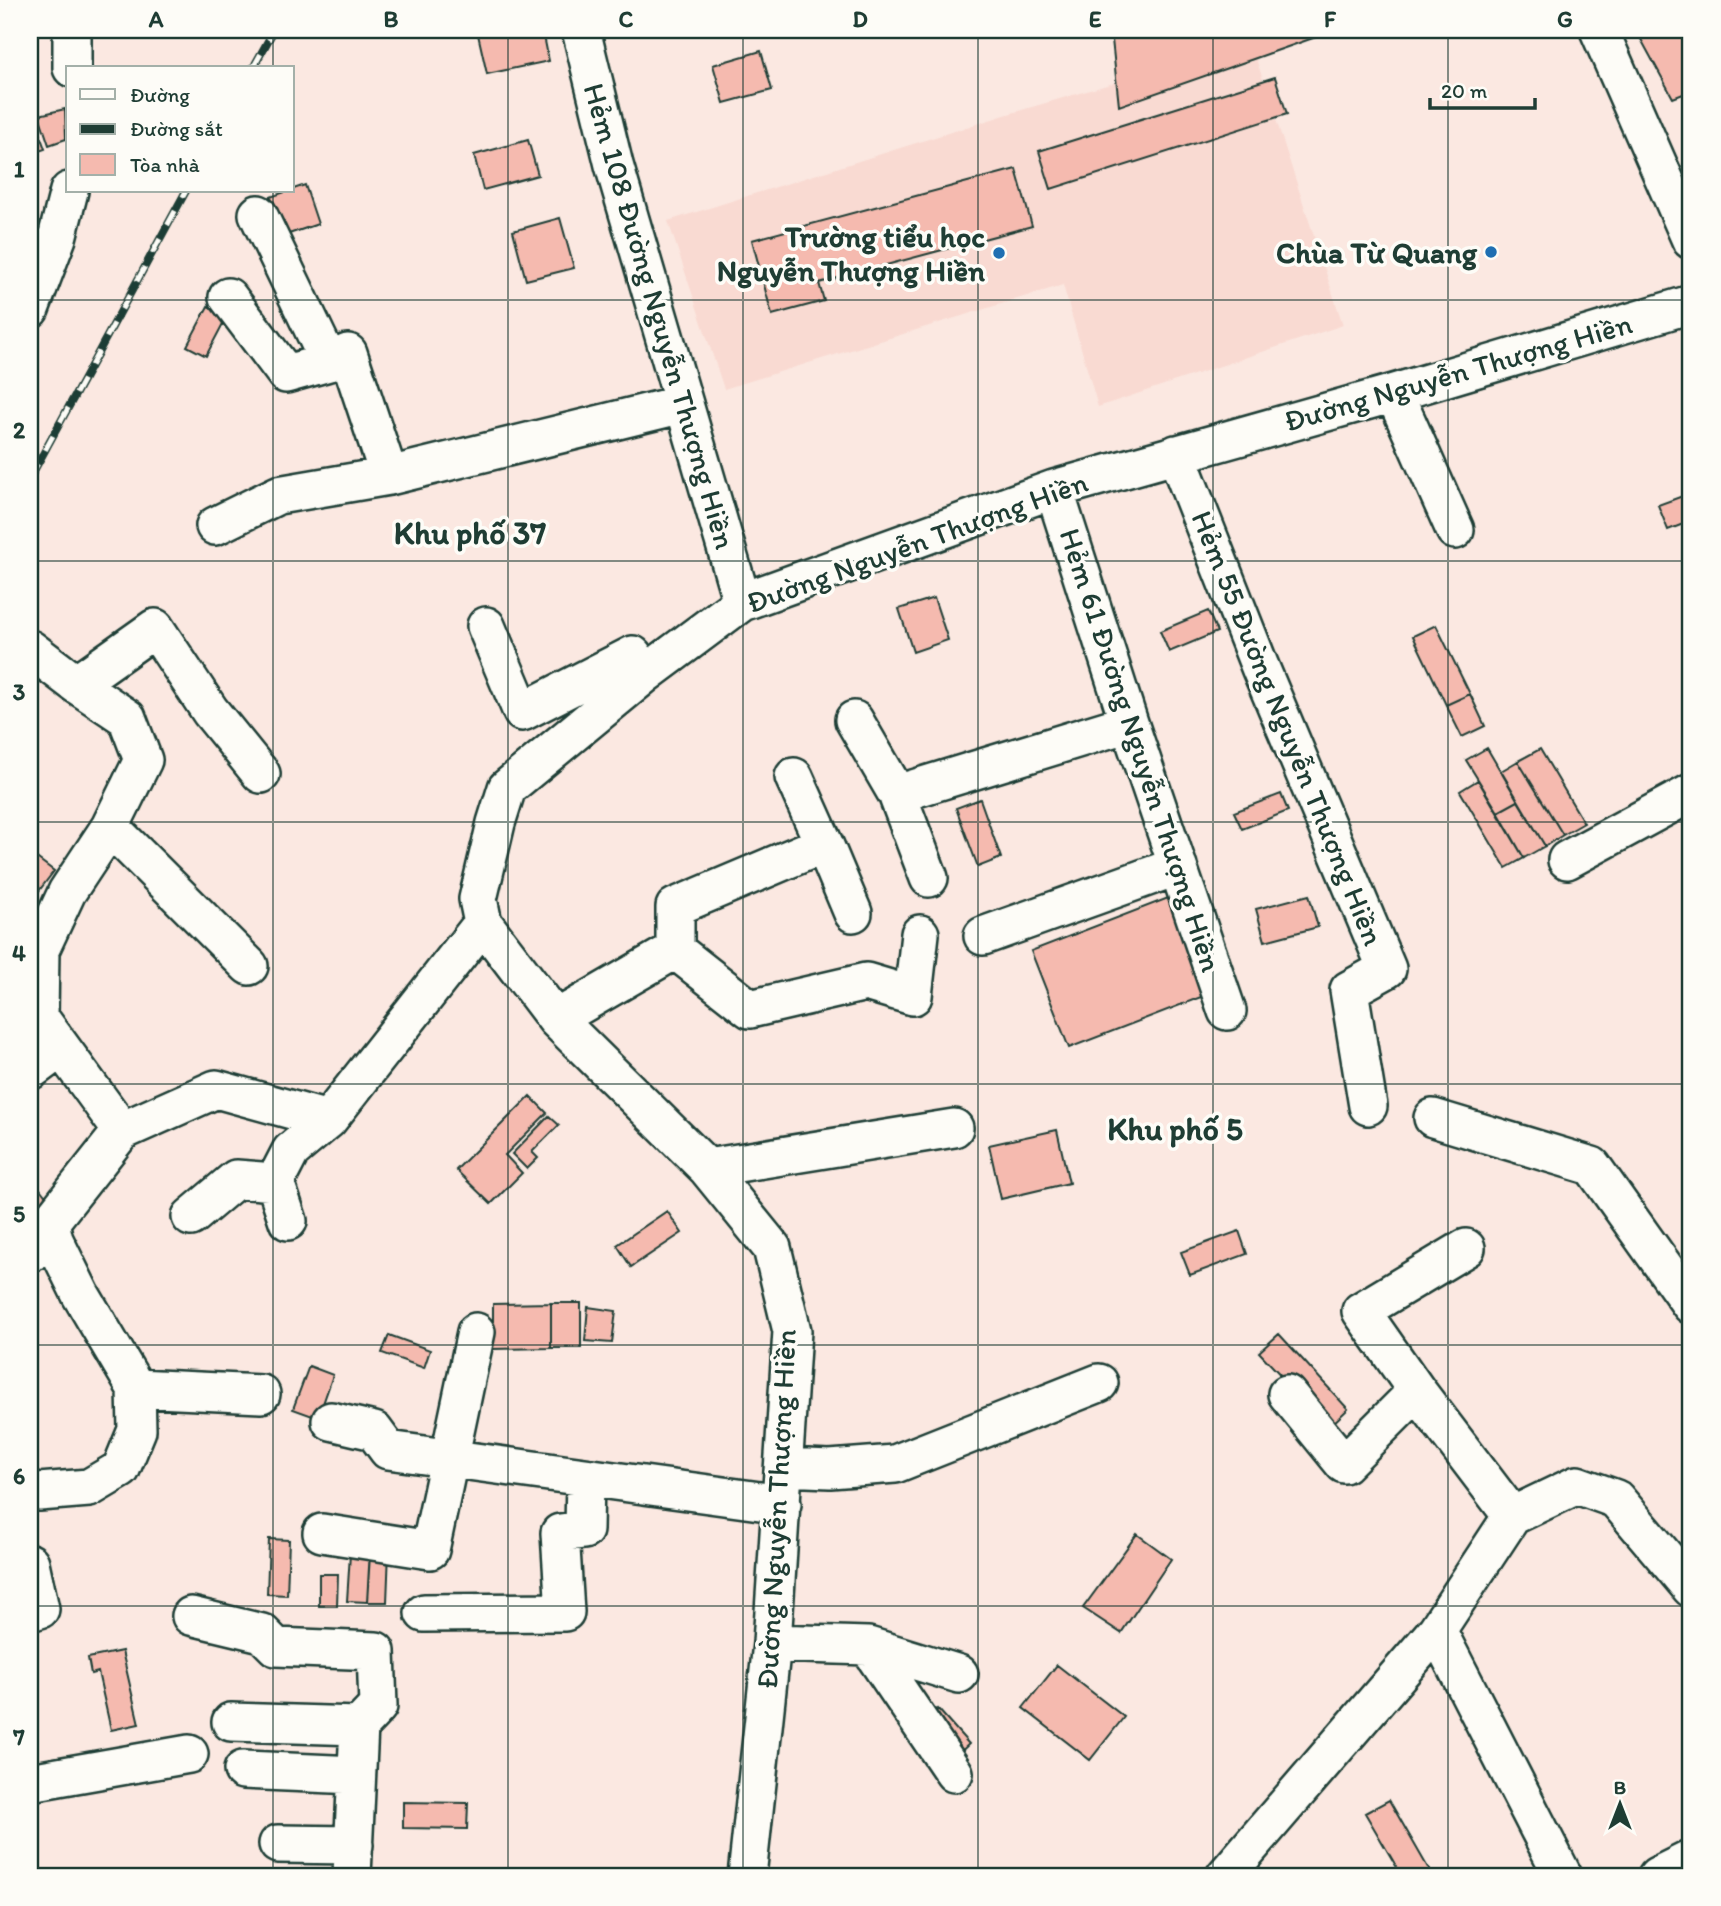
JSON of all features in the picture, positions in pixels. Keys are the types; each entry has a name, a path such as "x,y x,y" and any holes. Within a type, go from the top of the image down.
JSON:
{"street":[{"path":"72,30 72,66"},
{"name":"Hẻm 108 Đường Nguyễn Thượng Hiền","path":"580,30 607,139 742,602"},
{"path":"1599,30 1691,240"},
{"path":"30,309 57,238 69,192"},
{"path":"258,214 329,362"},
{"path":"228,297 286,374 329,362 348,353 389,476"},
{"name":"Đường Nguyễn Thượng Hiền","path":"747,1876 772,1643 792,1331 772,1248 707,1168 556,1019 483,923 478,899 507,788 644,675 742,602 1054,489 1394,393 1691,304"},
{"path":"1394,393 1455,530"},
{"path":"215,526 278,495 389,476 683,404"},
{"name":"Hẻm 55 Đường Nguyễn Thượng Hiền","path":"1176,454 1260,667 1387,969 1349,990 1368,1106"},
{"name":"Hẻm 61 Đường Nguyễn Thượng Hiền","path":"1054,489 1129,723 1227,1011"},
{"path":"486,626 522,712 633,655 644,675"},
{"path":"76,684 155,628 210,711 261,774"},
{"path":"30,649 127,718 143,760 110,827 67,892 40,950 34,1013 122,1131"},
{"path":"855,720 897,793 929,878"},
{"path":"897,793 1129,723"},
{"path":"794,777 853,913"},
{"path":"1567,860 1691,793"},
{"path":"110,827 249,966"},
{"path":"675,950 675,908 824,844"},
{"path":"983,936 1178,866"},
{"path":"288,1221 275,1182 291,1151 328,1120 483,923"},
{"path":"675,950 750,1009 866,982 913,996 920,934"},
{"path":"556,1019 675,950"},
{"path":"30,1071 61,1048"},
{"path":"30,1490 39,1492 89,1488 121,1469 137,1430 136,1388 81,1295 42,1246 50,1222 122,1131 216,1089 328,1120"},
{"path":"1433,1118 1592,1166 1691,1305"},
{"path":"707,1168 954,1128"},
{"path":"191,1217 236,1179 275,1182"},
{"path":"1466,1248 1361,1311 1417,1391 1512,1516"},
{"path":"322,1533 430,1550 476,1332"},
{"path":"784,1467 830,1469 895,1464 1099,1383"},
{"path":"136,1388 261,1394"},
{"path":"1287,1394 1344,1464 1417,1391"},
{"path":"331,1421 374,1431 388,1450 782,1504"},
{"path":"424,1614 565,1612 560,1533 584,1530 585,1477"},
{"path":"1225,1876 1437,1630 1512,1516 1577,1485 1616,1499 1691,1588"},
{"path":"30,1563 40,1609 30,1612"},
{"path":"191,1616 262,1633 276,1647 376,1651 378,1706 359,1726 353,1861 278,1844"},
{"path":"1437,1630 1563,1876"},
{"path":"772,1643 868,1646 959,1674"},
{"path":"868,1646 954,1773"},
{"path":"230,1721 359,1726"},
{"path":"30,1782 190,1754"},
{"path":"243,1770 356,1775"},
{"path":"1657,1876 1691,1859"}],"shaded area":[{"name":"Trường tiểu học Nguyễn Thượng Hiền","path":"1251,43 1343,325 1098,407 1063,285 724,389 668,221 1005,115"}],"building":[{"path":"477,30 549,30 550,34 544,36 549,61 487,74"},
{"path":"1111,30 1336,30 1119,106"},
{"path":"1636,30 1691,30 1691,91 1673,98"},
{"path":"761,51 772,90 724,103 713,65"},
{"path":"1275,77 1287,114 1051,189 1039,151"},
{"path":"65,109 66,139 49,145 39,115"},
{"path":"33,116 45,149 30,154 30,118"},
{"path":"528,140 538,175 483,190 474,155"},
{"path":"1016,169 1032,226 819,283 824,301 772,315 752,240"},
{"path":"305,185 318,224 280,237 256,202 285,192 294,192 294,189"},
{"path":"560,218 574,268 526,280 513,231"},
{"path":"208,306 227,316 206,356 187,346"},
{"path":"1691,493 1691,521 1668,530 1658,505"},
{"path":"934,598 948,640 913,652 899,609"},
{"path":"1208,611 1217,632 1169,652 1160,631"},
{"path":"1436,625 1470,694 1446,705 1413,636"},
{"path":"1470,694 1485,726 1462,737 1446,705"},
{"path":"1487,748 1518,801 1498,812 1466,760"},
{"path":"1540,749 1584,823 1563,835 1518,761"},
{"path":"1518,761 1563,835 1545,846 1501,771"},
{"path":"1478,780 1524,858 1506,868 1460,791"},
{"path":"1281,794 1288,811 1242,829 1234,812"},
{"path":"980,799 1001,858 978,867 956,808"},
{"path":"1518,801 1545,846 1524,858 1498,812"},
{"path":"30,853 54,871 35,896 30,892"},
{"path":"1176,895 1214,992 1069,1048 1031,951"},
{"path":"1309,895 1318,927 1265,941 1256,909"},
{"path":"530,1096 547,1113 505,1155 522,1173 491,1204 456,1170"},
{"path":"549,1116 559,1125 532,1152 538,1158 527,1169 512,1154"},
{"path":"1057,1130 1069,1183 1001,1199 989,1145"},
{"path":"30,1176 51,1203 38,1213 30,1203"},
{"path":"667,1211 682,1233 631,1267 617,1245"},
{"path":"1239,1231 1247,1254 1190,1275 1181,1252"},
{"path":"551,1303 581,1303 581,1348 551,1348"},
{"path":"551,1303 551,1348 493,1349 493,1304"},
{"path":"588,1307 616,1311 612,1343 585,1341"},
{"path":"1279,1334 1348,1409 1329,1427 1259,1352"},
{"path":"389,1335 430,1350 424,1368 382,1353"},
{"path":"309,1366 333,1375 318,1418 293,1409"},
{"path":"1137,1534 1171,1559 1121,1633 1083,1608"},
{"path":"269,1539 289,1540 287,1595 267,1594"},
{"path":"370,1550 389,1551 387,1602 367,1602"},
{"path":"350,1554 370,1555 367,1602 347,1601"},
{"path":"319,1574 338,1574 337,1606 319,1606"},
{"path":"122,1651 139,1724 111,1730 98,1672 91,1674 88,1658"},
{"path":"1057,1665 1124,1717 1090,1760 1023,1708"},
{"path":"938,1709 969,1744 954,1758 923,1723"},
{"path":"1389,1800 1431,1873 1425,1876 1402,1876 1365,1813"},
{"path":"403,1802 468,1803 467,1829 403,1828"}],"railway":[{"path":"254,66 274,30"},
{"path":"30,478 185,192"}],"place":[{"name":"Chùa Từ Quang","path":"1491,252"},
{"name":"Trường tiểu học Nguyễn Thượng Hiền","path":"999,253"}],"district":[{"name":"Khu phố 37","path":"470,533"},
{"name":"Khu phố 5","path":"1175,1129"}]}
